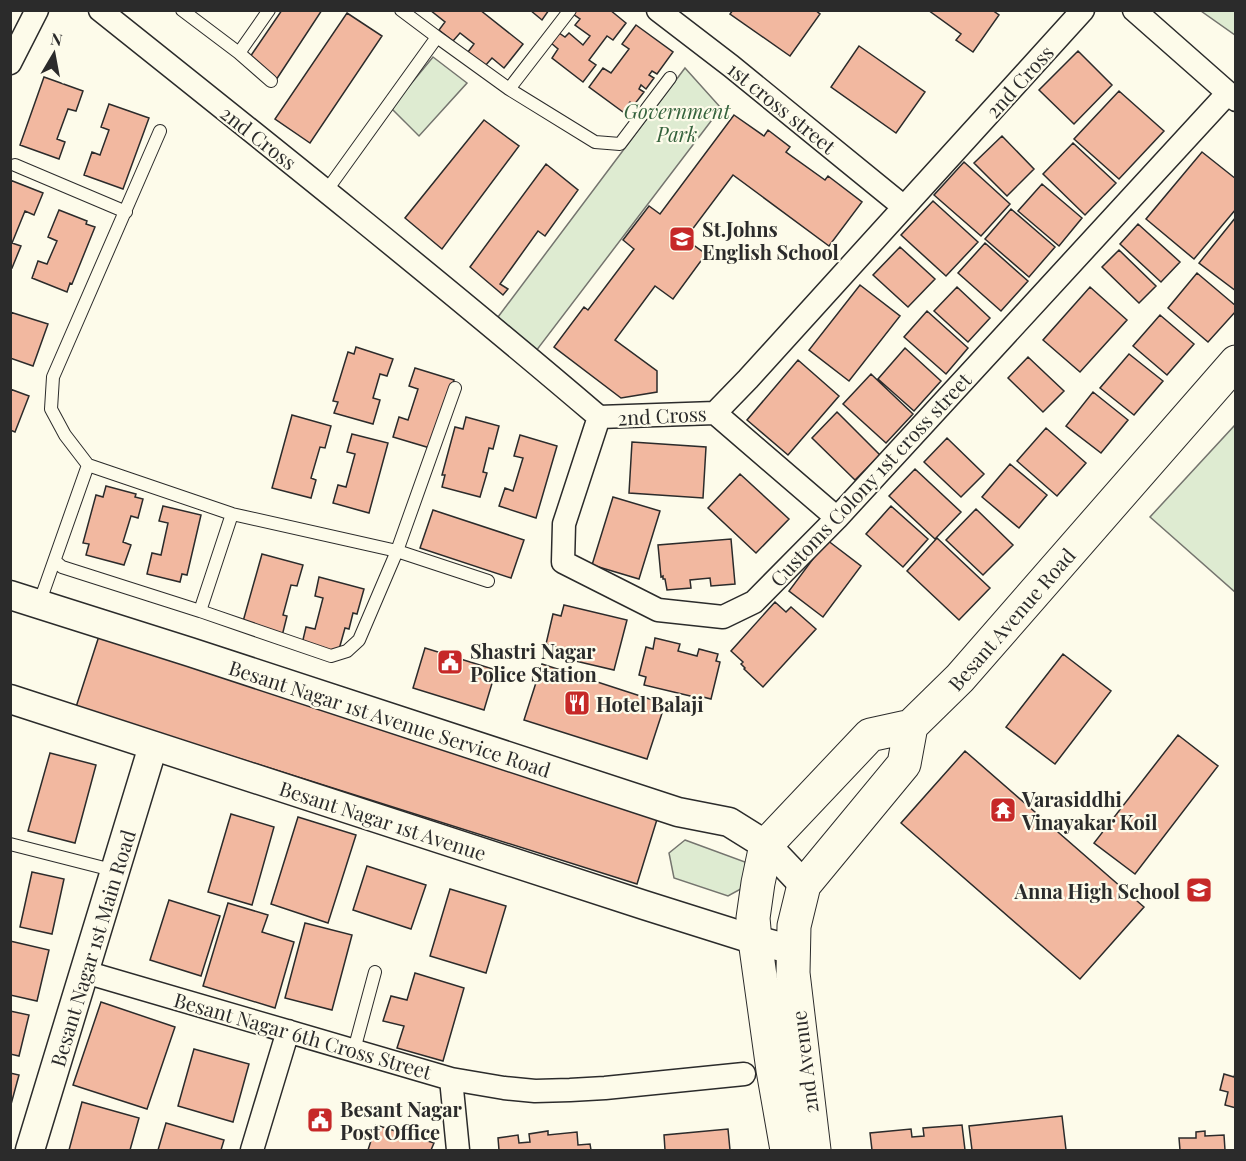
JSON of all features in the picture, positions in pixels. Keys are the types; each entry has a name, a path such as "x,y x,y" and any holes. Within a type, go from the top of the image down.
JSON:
{"main road":[{"name":"Besant Avenue Road","path":"911,726 960,678 1236,362"},
{"path":"787,1150 753,918 766,845 870,735 911,726 904,764 804,885"},
{"name":"2nd Avenue","path":"804,885 794,926 793,961 814,1150"}],"street":[{"path":"10,63 37,10"},
{"name":"2nd Cross","path":"100,10 327,190 599,417 715,414 1083,10"},
{"name":"1st cross street","path":"658,10 731,66 904,207"},
{"path":"1134,10 1231,97"},
{"name":"Customs Colony 1st cross street","path":"599,417 564,524 563,562 658,610 723,617 754,602 837,518 1231,97"},
{"path":"715,414 837,518"},
{"name":"Besant Nagar 1st Avenue Service Road","path":"10,595 678,812 729,822 766,845 804,885"},
{"name":"Besant Nagar 1st Avenue","path":"10,699 755,940 793,961"},
{"name":"Besant Nagar 1st Main Road","path":"30,1150 153,746"},
{"name":"Besant Nagar 6th Cross Street","path":"85,972 451,1079 458,1150"},
{"path":"252,1150 288,1031"},
{"path":"451,1079 504,1088 570,1090 744,1074"}],"lane":[{"path":"182,10 239,53 271,81"},
{"path":"239,53 269,10"},
{"path":"401,10 509,89 596,142 620,144 670,78"},
{"path":"509,89 570,10"},
{"path":"327,190 437,37"},
{"path":"160,131 53,376 51,409 65,435 88,465 232,514 397,551 488,581"},
{"path":"15,165 126,212"},
{"path":"55,561 62,567 331,656 347,651 359,640 397,551 455,388"},
{"path":"39,604 88,465"},
{"path":"200,611 232,514"},
{"path":"10,844 116,871"},
{"path":"354,1050 375,972"}],"green space":[{"path":"1201,11 1235,11 1235,35"},
{"path":"433,57 467,83 419,136 391,108"},
{"name":"Government Park","path":"685,68 721,108 536,351 498,317"},
{"path":"1235,425 1235,592 1150,517"},
{"path":"685,840 745,862 748,885 728,896 674,878 669,853"}],"building":[{"path":"282,10 322,10 276,80 250,57"},
{"path":"430,10 480,10 523,44 504,68 492,58 485,66 468,52 474,44 460,33 453,41 439,30 445,22"},
{"path":"530,10 549,10 542,20"},
{"path":"576,10 610,10 626,23 613,40 607,36 589,60 596,65 583,82 552,58 558,49 551,43 559,33 565,37 569,33 583,45 590,36 575,25 580,19 573,14"},
{"path":"733,10 815,10 820,14 790,56 730,14"},
{"path":"928,10 992,10 999,15 973,52 956,40 961,34"},
{"path":"347,13 382,36 310,143 275,119"},
{"path":"636,25 673,52 657,74 652,71 649,75 654,78 646,89 641,85 639,89 644,92 634,105 630,102 623,112 589,87 603,68 611,73 629,49 622,44"},
{"path":"859,46 925,92 896,133 831,87"},
{"path":"1078,51 1112,85 1074,124 1039,90"},
{"path":"44,77 83,91 76,111 68,109 57,139 65,142 59,159 20,145"},
{"path":"1119,91 1164,131 1119,179 1074,139"},
{"path":"109,104 149,118 123,189 84,175 92,152 100,155 109,130 101,127"},
{"path":"734,115 764,136 768,130 790,147 786,152 825,180 828,176 862,202 829,246 733,175 685,239 706,254 673,299 655,286 615,340 657,371 657,392 621,398 554,347 584,307 588,310 634,249 623,240 649,206 660,214"},
{"path":"484,120 519,146 442,249 405,218"},
{"path":"1002,136 1034,169 1007,196 974,163"},
{"path":"1073,143 1116,183 1085,215 1043,174"},
{"path":"1202,152 1236,179 1236,209 1194,259 1146,219"},
{"path":"964,162 1010,204 981,236 934,195"},
{"path":"546,164 578,190 545,236 538,231 500,284 508,289 503,295 470,267"},
{"path":"10,180 43,193 34,215 25,211 12,243 21,246 12,268 10,267"},
{"path":"1042,184 1082,218 1059,246 1018,211"},
{"path":"933,201 978,242 946,276 901,235"},
{"path":"1011,209 1055,247 1029,277 985,239"},
{"path":"59,210 87,221 86,224 95,227 67,292 32,278 38,261 47,264 57,241 48,237"},
{"path":"1236,217 1236,291 1199,263"},
{"path":"1138,224 1180,262 1161,282 1120,244"},
{"path":"985,243 1028,281 1001,311 958,273"},
{"path":"900,247 935,279 908,307 873,275"},
{"path":"1119,250 1156,286 1139,303 1102,267"},
{"path":"1197,273 1236,306 1236,311 1208,342 1168,308"},
{"path":"860,285 900,316 849,381 809,350"},
{"path":"957,287 990,318 968,342 934,311"},
{"path":"1090,287 1127,320 1080,372 1043,340"},
{"path":"927,311 968,348 946,374 904,337"},
{"path":"10,312 48,324 33,366 10,358"},
{"path":"1160,315 1194,344 1167,375 1133,346"},
{"path":"356,347 393,359 387,376 380,374 373,398 380,400 373,424 334,413 338,402 333,401 348,352 354,354"},
{"path":"905,348 941,381 914,411 878,379"},
{"path":"1129,354 1163,381 1134,415 1100,388"},
{"path":"1028,357 1064,391 1043,412 1008,378"},
{"path":"798,360 839,396 788,455 747,420"},
{"path":"415,368 454,380 437,434 430,448 393,437 399,417 408,420 418,389 409,386"},
{"path":"871,374 913,414 886,443 843,404"},
{"path":"10,389 29,396 15,432 10,430"},
{"path":"1093,392 1128,420 1101,453 1066,426"},
{"path":"837,412 880,455 855,480 812,438"},
{"path":"292,415 331,426 325,448 320,447 311,478 316,480 311,498 272,488"},
{"path":"466,417 499,426 493,449 489,448 483,472 487,473 480,497 442,487 445,475 442,475 455,427 463,429"},
{"path":"1046,428 1086,463 1057,496 1017,461"},
{"path":"352,434 388,443 369,513 333,503 338,485 346,487 355,454 347,452"},
{"path":"520,435 557,446 536,518 499,506 505,488 513,491 523,458 514,456"},
{"path":"947,438 984,474 961,497 924,462"},
{"path":"632,442 706,447 703,498 629,493"},
{"path":"1010,464 1047,495 1019,528 982,497"},
{"path":"915,469 961,512 935,539 889,496"},
{"path":"740,474 789,519 756,553 708,508"},
{"path":"106,486 136,494 135,497 143,499 138,518 131,516 123,542 131,545 124,565 86,555 89,544 83,543 96,495 103,497"},
{"path":"613,497 660,511 639,579 592,565"},
{"path":"163,506 201,515 187,575 182,574 180,582 147,574 152,553 161,555 168,523 159,521"},
{"path":"891,506 928,539 903,567 866,534"},
{"path":"976,509 1013,545 983,575 946,540"},
{"path":"433,510 524,540 511,578 420,548"},
{"path":"937,538 990,588 959,620 907,571"},
{"path":"731,539 735,584 711,586 710,578 690,580 691,588 667,590 665,579 661,577 658,545"},
{"path":"827,540 861,566 823,617 789,591"},
{"path":"262,554 303,565 297,586 291,585 283,615 287,616 282,636 242,625"},
{"path":"319,577 364,589 357,614 353,613 349,629 345,628 338,653 302,644 306,627 315,629 323,598 315,596"},
{"path":"775,602 786,612 791,607 816,629 763,687 744,669 741,664 743,662 731,651"},
{"path":"564,605 627,620 614,670 554,656 556,647 546,644 553,614 561,616"},
{"path":"99,636 659,813 637,884 76,707"},
{"path":"655,638 680,644 678,651 697,656 699,649 718,654 716,661 720,662 711,699 644,685 646,677 639,675 646,647 653,649"},
{"path":"425,648 496,670 484,710 413,688"},
{"path":"1063,654 1111,691 1055,764 1006,727"},
{"path":"542,664 665,704 647,759 524,720"},
{"path":"1178,735 1218,766 1135,874 1094,843"},
{"path":"965,751 1144,907 1080,979 901,823"},
{"path":"50,753 96,765 75,843 28,831"},
{"path":"231,814 274,827 252,905 208,892"},
{"path":"298,817 356,835 328,923 271,904"},
{"path":"367,866 426,885 411,929 353,910"},
{"path":"32,872 64,879 52,934 20,927"},
{"path":"450,889 506,906 486,973 430,956"},
{"path":"169,900 220,916 201,976 150,960"},
{"path":"228,903 268,915 262,932 294,942 275,1008 203,986"},
{"path":"305,923 352,935 332,1010 285,998"},
{"path":"10,941 49,950 37,1001 10,995"},
{"path":"415,973 464,988 443,1061 397,1048 404,1026 383,1021 391,996 407,1000"},
{"path":"101,1002 175,1027 147,1109 73,1085"},
{"path":"10,1011 29,1015 19,1056 10,1054"},
{"path":"194,1049 249,1064 233,1122 178,1106"},
{"path":"1236,1070 1236,1108 1225,1105 1228,1092 1220,1090 1224,1074 1234,1077"},
{"path":"10,1073 19,1075 10,1108"},
{"path":"82,1102 139,1118 130,1150 69,1150"},
{"path":"1062,1116 1066,1150 972,1150 969,1126"},
{"path":"166,1123 224,1140 221,1150 158,1150"},
{"path":"376,1125 434,1143 431,1150 368,1150"},
{"path":"962,1125 965,1150 872,1150 870,1133 911,1129 912,1137 924,1136 923,1128"},
{"path":"728,1129 730,1150 665,1150 664,1135"},
{"path":"548,1131 548,1135 577,1132 578,1145 590,1144 591,1150 499,1150 498,1138 518,1135 519,1143 530,1142 529,1134"},
{"path":"1205,1131 1205,1136 1224,1135 1225,1150 1180,1150 1179,1138 1196,1138 1196,1132"}],"place":[{"name":"St.Johns English School","path":"682,239"},
{"name":"Shastri Nagar Police Station","path":"450,662"},
{"name":"Hotel Balaji","path":"577,703"},
{"name":"Varasiddhi Vinayakar Koil","path":"1003,810"},
{"name":"Anna High School","path":"1199,890"},
{"name":"Besant Nagar Post Office","path":"320,1120"}]}
